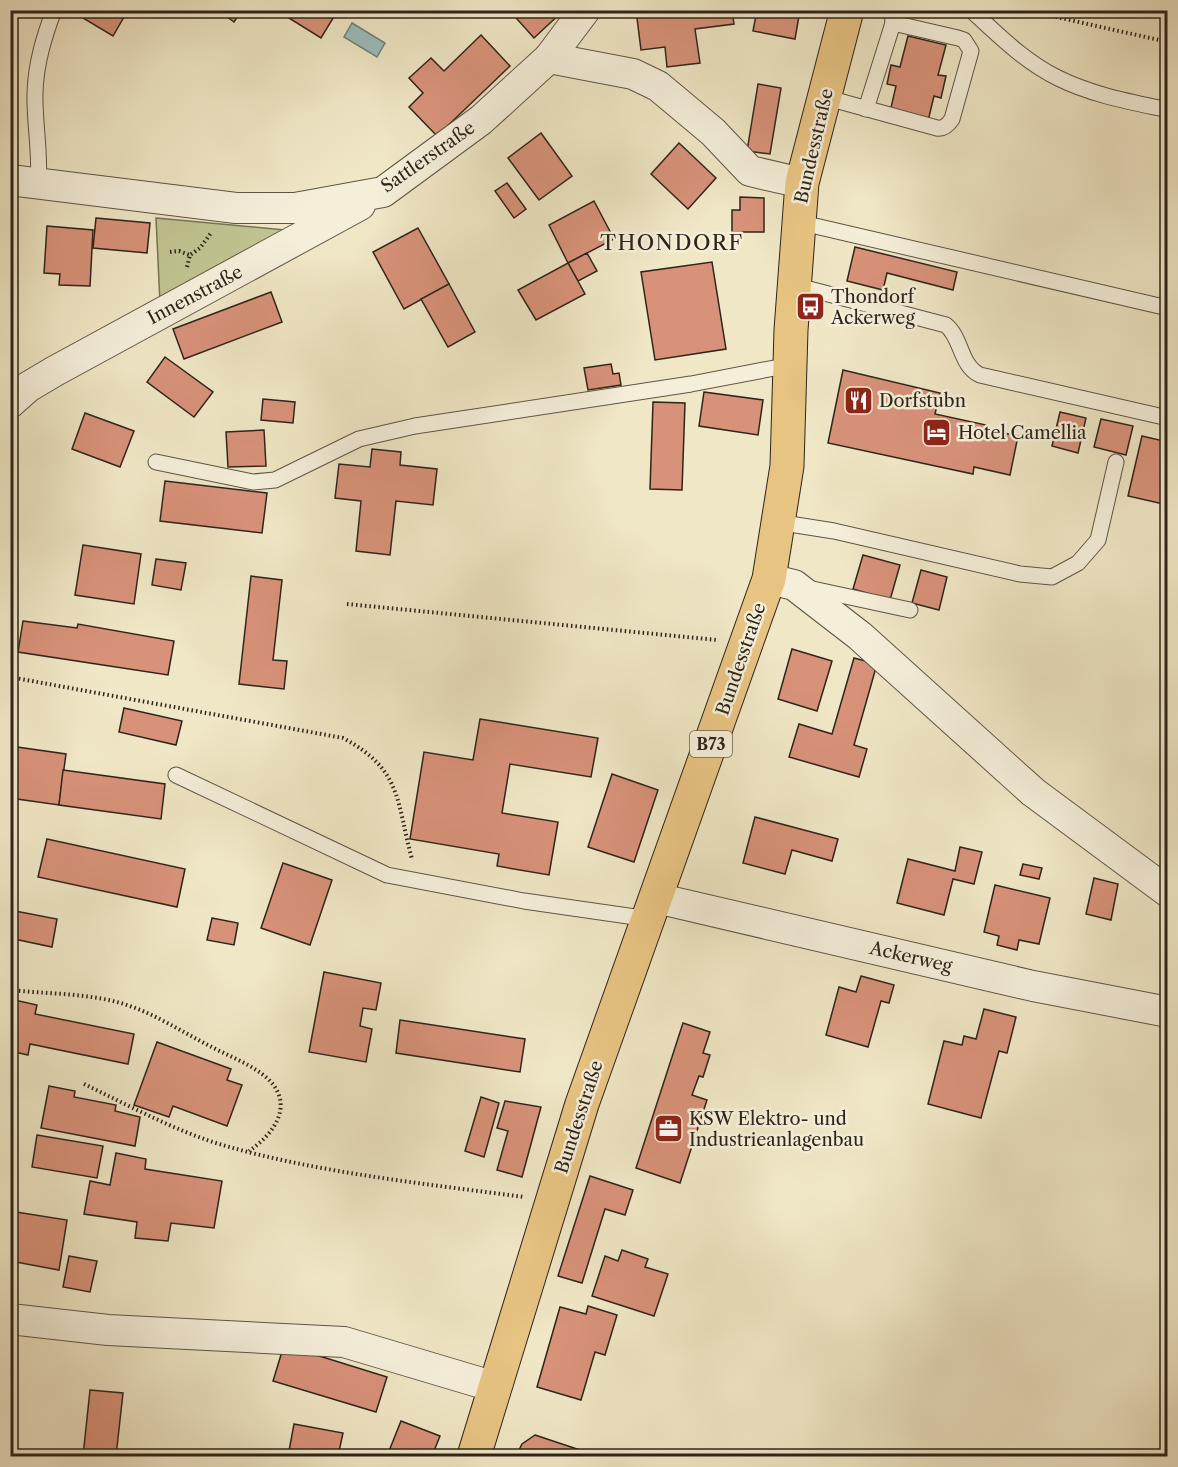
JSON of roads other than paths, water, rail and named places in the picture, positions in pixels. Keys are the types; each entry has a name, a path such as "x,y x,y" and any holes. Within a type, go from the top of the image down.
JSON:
{"main road":[{"name":"Bundesstraße","path":"474,1456 582,1104 746,643 782,582 777,522 788,466 790,365 802,183 847,10"}],"street":[{"name":"Sattlerstraße","path":"24,182 217,206 295,208 383,192 481,120 549,58 585,10"},
{"path":"549,58 633,74 658,86 713,132 750,171 802,183"},
{"name":"Innenstraße","path":"10,403 28,387 55,371 383,192"},
{"path":"782,582 860,636 1033,792 1167,892"},
{"name":"Ackerweg","path":"652,908 1167,1012"},
{"path":"10,1319 108,1330 344,1342 495,1387"}],"lane":[{"path":"24,182 40,164 35,92 39,53 54,10"},
{"path":"971,10 1002,39 1056,77 1091,91 1167,111"},
{"path":"824,97 866,109 942,129 952,119 971,51 958,38 893,17 866,109"},
{"path":"798,222 1167,308"},
{"path":"794,285 946,325 951,329 969,367 980,375 1167,418"},
{"path":"156,462 253,482 275,480 359,439 415,426 691,384 790,365"},
{"path":"777,522 834,531 1020,574 1052,577 1078,562 1098,540 1116,462"},
{"path":"782,582 910,610"},
{"path":"176,775 387,875 524,901 652,908"}],"water":[{"path":"352,23 385,43 377,57 344,37"}],"place":[{"name":"Thondorf Ackerweg","path":"810,307"},
{"name":"Dorfstubn","path":"858,401"},
{"name":"Hotel Camellia","path":"937,433"},
{"name":"KSW Elektro- und Industrieanlagenbau","path":"668,1129"}],"district":[{"name":"THONDORF","path":"672,243"}]}
